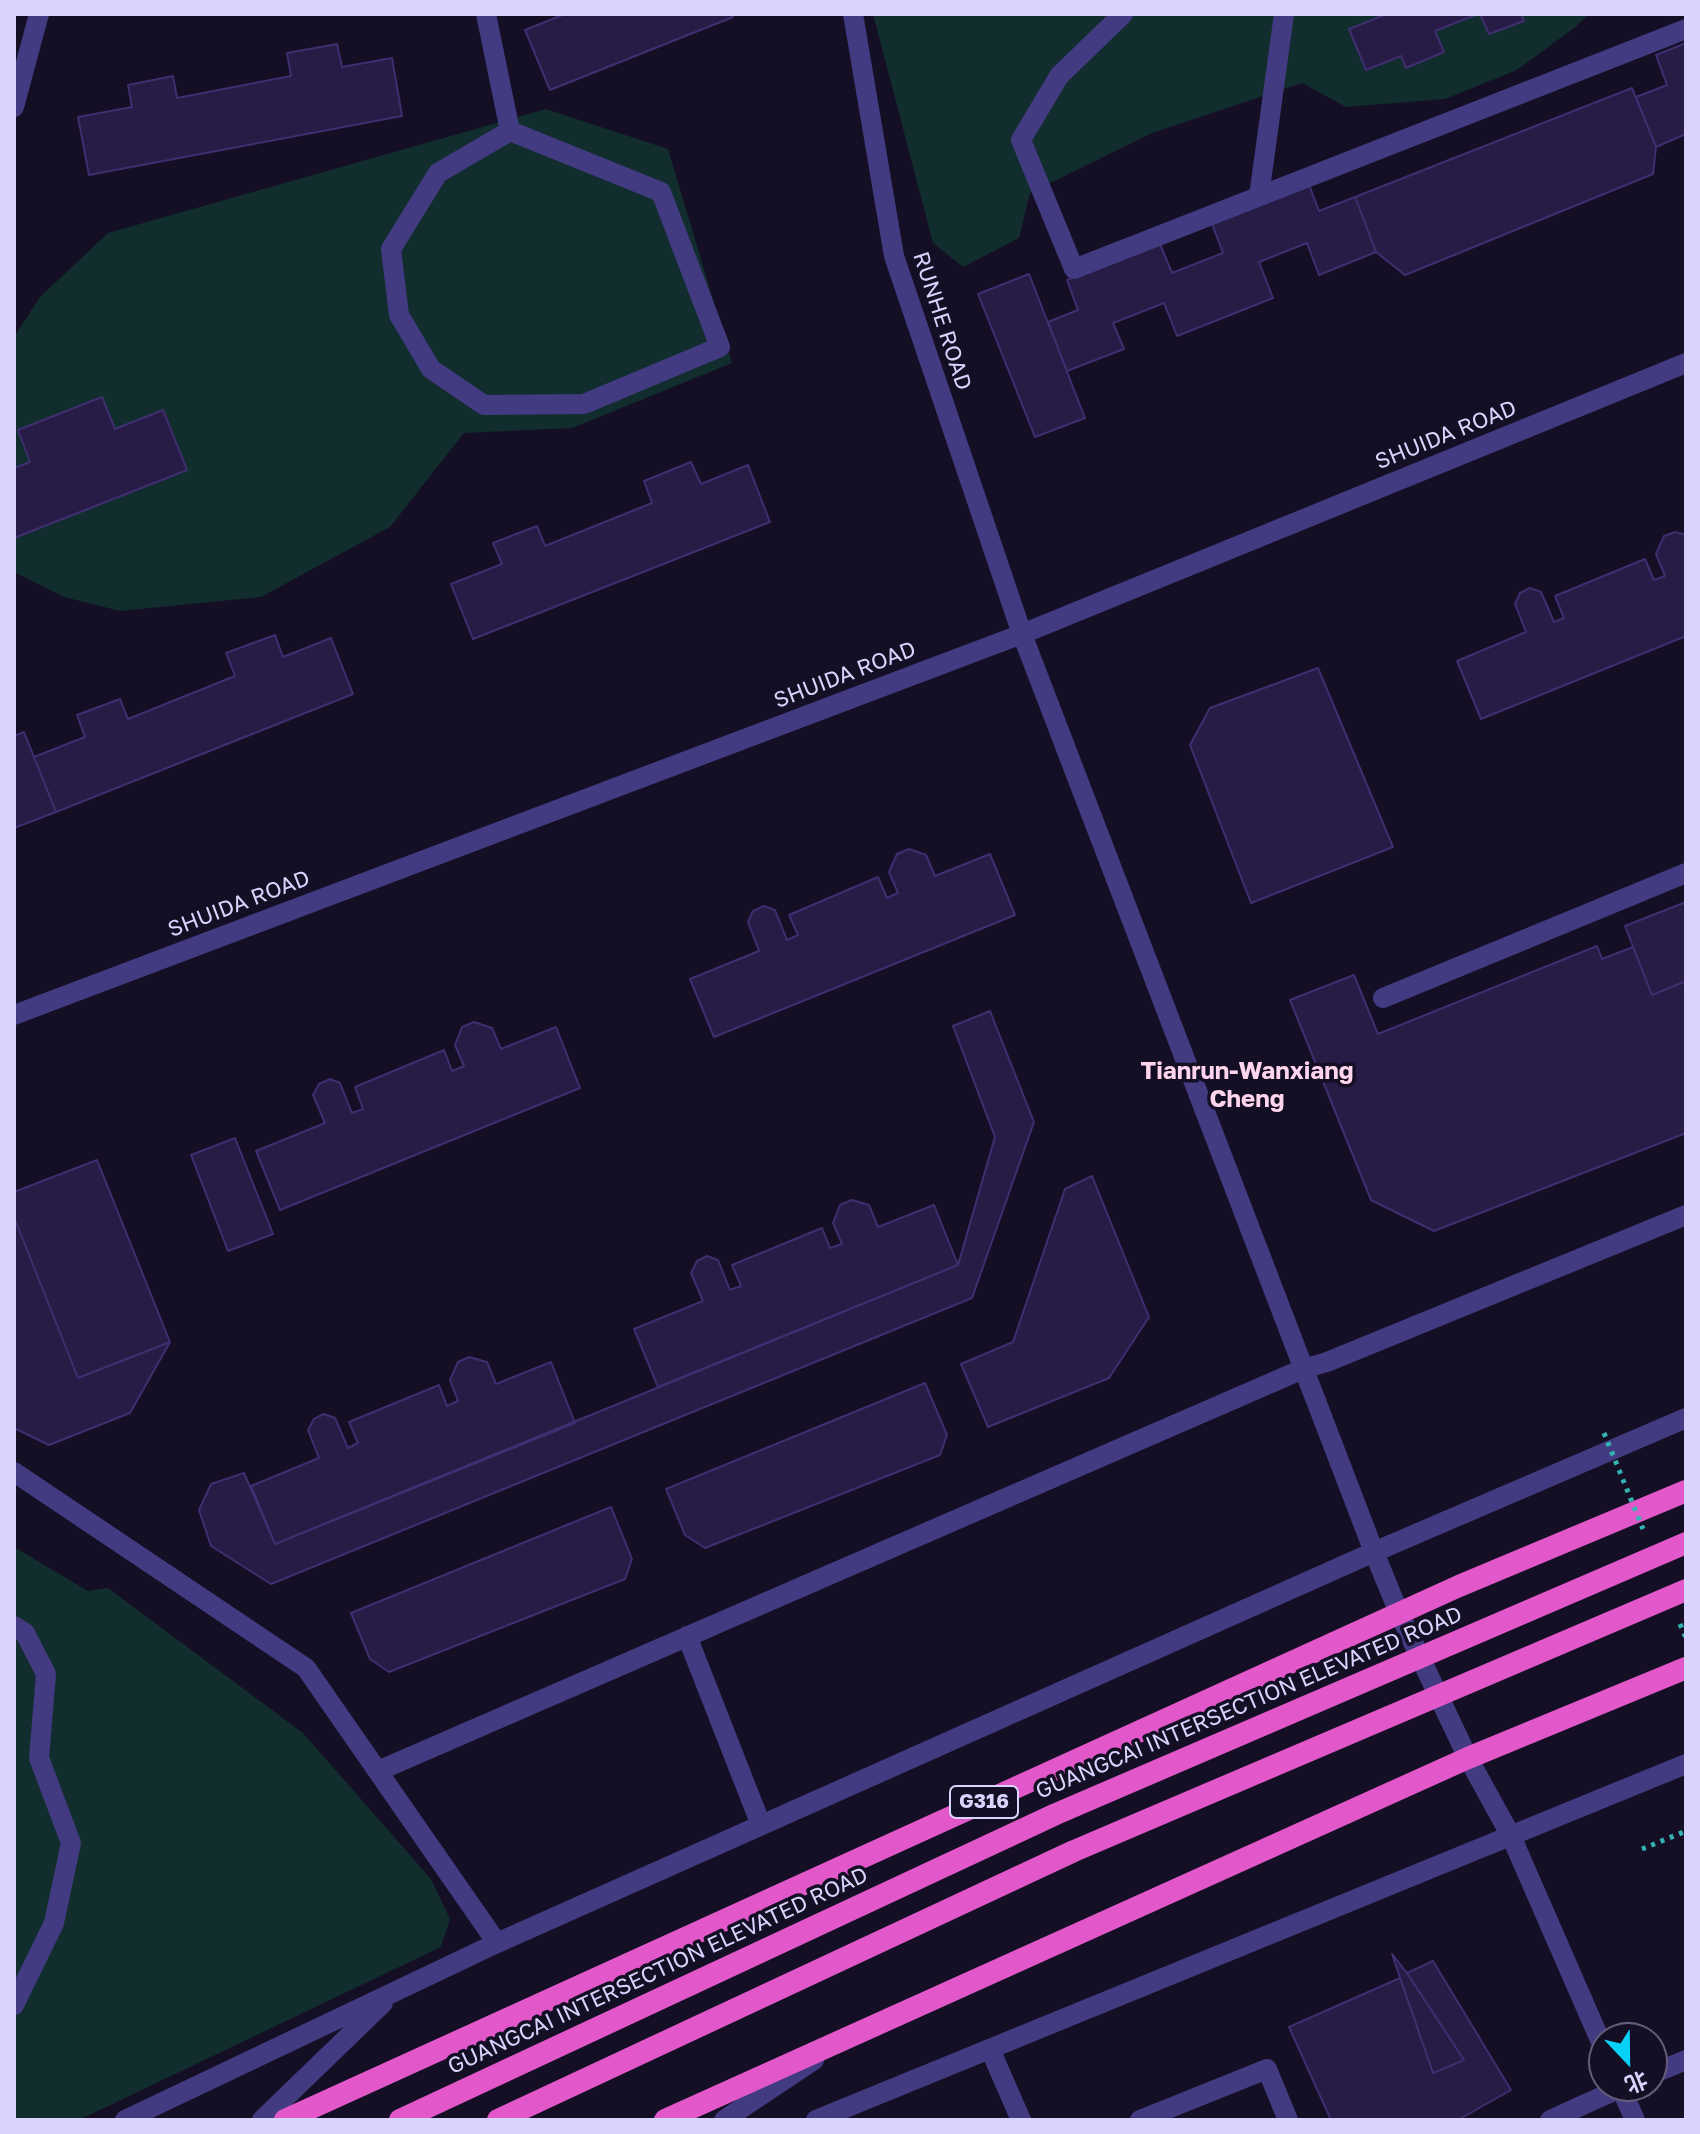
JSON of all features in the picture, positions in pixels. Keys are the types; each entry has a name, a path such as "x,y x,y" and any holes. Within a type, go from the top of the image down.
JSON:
{"highway":[{"name":"G316","path":"285,2120 1459,1586 1686,1491"},
{"name":"GUANGCAI INTERSECTION ELEVATED ROAD","path":"400,2120 1056,1814 1686,1543"},
{"path":"498,2120 1074,1851 1686,1590"},
{"path":"665,2120 1468,1758 1686,1668"}],"street":[{"path":"14,107 39,14"},
{"path":"486,14 510,131"},
{"name":"RUNHE ROAD","path":"853,14 894,256 1022,634 1399,1613 1468,1758 1511,1836 1592,2022"},
{"path":"1123,14 1059,76 1021,140 1074,269 1686,29"},
{"path":"1259,196 1284,14"},
{"path":"510,131 661,192 720,347 584,404 484,405 431,369 399,315 391,249 438,173 510,131"},
{"name":"SHUIDA ROAD","path":"14,1015 1022,634 1686,363"},
{"path":"1383,998 1686,873"},
{"path":"378,1771 1303,1369 1327,1362 1686,1215"},
{"path":"125,2120 497,1943 1374,1552 1686,1418"},
{"path":"14,1472 306,1668 497,1943"},
{"path":"14,1626 25,1633 46,1674 39,1758 71,1843 54,1923 14,2005"},
{"path":"687,1636 761,1825"},
{"path":"816,2120 1686,1764"},
{"path":"262,2120 394,1992"},
{"path":"724,2120 839,2044"},
{"path":"990,2049 1021,2120"},
{"path":"1140,2120 1267,2069 1288,2120"},
{"path":"1550,2120 1589,2102"}],"path":[{"path":"1642,1849 1686,1831"}],"green space":[{"path":"873,14 1589,14 1517,70 1445,99 1346,107 1302,83 1152,133 1030,193 1019,238 963,267 933,243"},
{"path":"546,109 668,149 732,363 572,428 464,433 390,527 261,597 120,611 64,597 14,572 14,337 40,297 108,233"},
{"path":"14,1547 88,1591 108,1588 303,1733 431,1879 450,1919 441,1947 79,2120 14,2120"}],"building":[{"path":"565,14 732,14 733,17 550,90 525,30"},
{"path":"1387,14 1478,14 1435,31 1444,52 1406,68 1401,56 1366,70 1349,29"},
{"path":"1480,14 1521,14 1524,21 1489,34"},
{"path":"1686,43 1686,134 1656,147 1636,97 1667,85 1656,55"},
{"path":"337,44 342,67 392,58 402,116 89,175 78,117 132,107 128,85 173,76 177,98 291,76 287,53"},
{"path":"1632,88 1656,147 1653,174 1405,275 1376,252 1355,197"},
{"path":"1308,182 1319,211 1355,197 1376,252 1319,275 1307,243 1259,262 1273,298 1177,336 1164,303 1113,323 1124,349 1067,371 1048,322 1078,310 1067,280 1160,244 1172,273 1223,253 1211,221"},
{"path":"1029,274 1085,418 1035,437 978,294"},
{"path":"102,397 115,429 163,410 187,470 14,538 14,468 30,462 18,430"},
{"path":"691,462 701,484 748,465 770,522 473,639 451,584 502,564 493,543 537,526 545,546 652,503 644,481"},
{"path":"1675,532 1686,535 1686,636 1481,719 1457,661 1526,632 1515,604 1520,593 1530,588 1541,592 1554,622 1564,618 1555,596 1645,559 1654,580 1665,576 1656,554 1664,536"},
{"path":"275,635 283,657 331,638 353,694 56,812 34,757 85,737 77,715 120,699 128,719 235,676 226,653"},
{"path":"1318,668 1393,847 1251,903 1190,745 1210,708"},
{"path":"24,732 56,812 14,828 14,736"},
{"path":"909,849 926,855 935,876 990,854 1015,915 714,1037 690,979 759,951 748,922 753,911 764,906 775,910 787,940 798,935 789,915 878,877 887,898 898,893 889,872 897,854"},
{"path":"1686,902 1686,981 1652,995 1625,926"},
{"path":"1597,946 1602,959 1633,947 1652,995 1686,981 1686,1133 1434,1231 1371,1200 1290,1000 1354,975 1378,1034"},
{"path":"990,1011 1034,1122 972,1298 271,1584 211,1546 199,1510 211,1484 244,1473 275,1544 958,1265 995,1137 953,1026"},
{"path":"474,1022 492,1028 501,1049 556,1027 580,1088 280,1210 256,1151 325,1123 313,1095 319,1084 330,1079 340,1083 352,1113 363,1109 355,1087 444,1050 452,1071 464,1066 455,1045 462,1027"},
{"path":"235,1138 273,1234 228,1251 191,1155"},
{"path":"97,1160 170,1342 78,1378 14,1217 14,1192"},
{"path":"1092,1176 1149,1317 1109,1378 988,1427 961,1364 1013,1342 1065,1189"},
{"path":"852,1200 869,1205 878,1227 934,1205 958,1265 658,1387 634,1329 703,1301 691,1273 697,1261 707,1256 718,1260 730,1290 741,1286 732,1265 822,1228 830,1248 842,1244 833,1223 840,1205"},
{"path":"14,1217 78,1378 170,1342 130,1413 49,1445 14,1428"},
{"path":"469,1357 487,1362 496,1384 551,1362 575,1423 275,1544 251,1486 319,1458 308,1430 314,1419 324,1414 335,1418 348,1448 358,1443 349,1422 439,1385 447,1406 458,1401 450,1380 458,1362"},
{"path":"925,1383 947,1435 940,1455 705,1548 685,1535 666,1489"},
{"path":"611,1507 632,1559 625,1579 389,1672 370,1659 351,1613"},
{"path":"1392,1954 1407,1973 1464,2060 1433,2073"},
{"path":"1433,1961 1511,2090 1458,2120 1331,2120 1289,2027 1400,1978 1433,2073 1464,2060 1407,1973"}],"district":[{"name":"Tianrun-Wanxiang Cheng","path":"1247,1085"}]}
